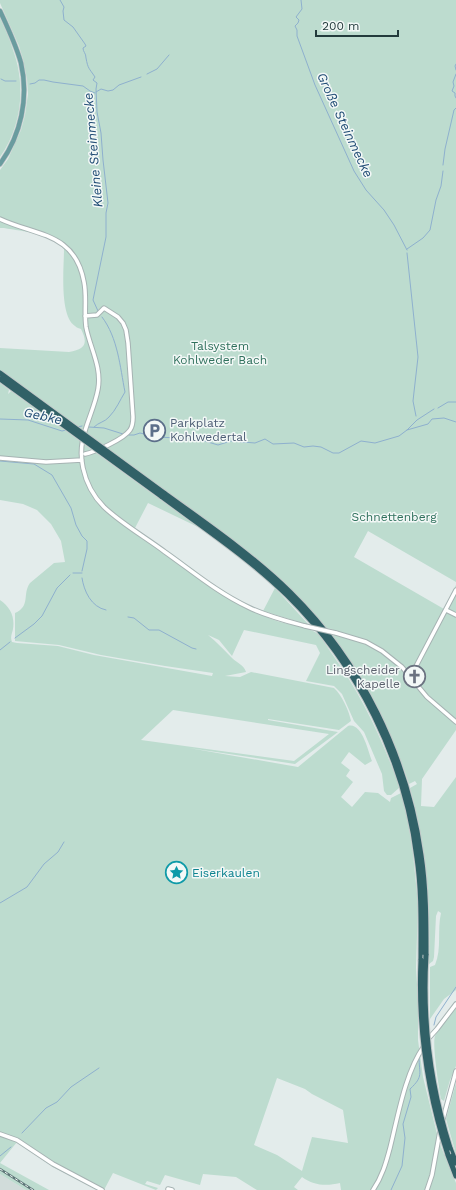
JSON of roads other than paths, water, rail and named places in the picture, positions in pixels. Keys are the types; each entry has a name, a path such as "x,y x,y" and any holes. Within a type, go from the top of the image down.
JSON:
{"highway":[{"path":"0,373 163,494 258,569 287,596 327,640 360,690 389,749 400,780 410,818 420,877 420,1004 426,1070 435,1113 456,1176"},
{"path":"0,378 239,548 261,566 290,593 330,638 353,670 367,693 382,722 398,759 415,817 424,876 426,955 424,991 425,1020 430,1063 438,1106 450,1148 456,1163"}],"main road":[{"path":"0,11 14,43 19,59 23,78 24,94 15,137 7,154 0,164"}],"street":[{"path":"0,219 45,234 58,241 69,250 78,263 83,277 85,292 85,316 87,331 98,368 99,379 96,399 83,434 81,447 82,460 86,480 104,507 219,590 239,602 275,618 366,642 382,651 396,662 430,700 456,722"},
{"path":"85,316 97,315 104,308 116,316 124,326 128,343 133,418 132,427 125,435 85,454"},
{"path":"0,458 46,462 82,460"},
{"path":"409,676 414,670 456,590"},
{"path":"446,610 456,615"},
{"path":"373,1190 379,1181 385,1166 400,1105 413,1066 424,1046 456,1004"},
{"path":"427,1190 432,1175 444,1111 456,1071"},
{"path":"0,1134 17,1140 53,1164 102,1190"}],"waterway":[{"name":"Kleine Steinmecke","path":"60,0 64,7 64,20 73,27 86,46 83,48 83,51 86,55 87,64 95,77 93,80 97,83 97,112 101,133 108,203 106,213 106,237 93,300 98,311"},
{"name":"Große Steinmecke","path":"301,0 302,9 296,17 299,20 295,26 297,36 315,85 354,171 366,190 384,210 407,250"},
{"path":"147,74 157,69 169,55"},
{"path":"456,64 456,70"},
{"path":"456,74 452,91 455,93 456,98"},
{"path":"96,92 101,89 108,91 113,90 119,85 141,77"},
{"path":"1,79 5,81 16,81"},
{"path":"30,84 39,80 44,80 83,86 95,93"},
{"path":"443,165 445,149 454,110 456,108"},
{"path":"407,249 423,238 430,230 436,200 441,186 443,171"},
{"name":"Große Steinmecke","path":"407,253 418,357 413,401 416,416"},
{"name":"Kleine Steinmecke","path":"94,427 106,420 116,408 125,392 115,343 112,334 102,317"},
{"path":"438,408 448,402 456,402"},
{"path":"129,435 140,433 157,437 198,439 218,445 231,441 255,443 265,439 273,444 294,443 304,447 321,447 333,453 339,453 361,441 375,443 399,436 417,420 434,409"},
{"path":"407,430 428,424 432,419 444,418 456,422"},
{"name":"Gebke","path":"0,419 28,420 62,431 66,430"},
{"name":"Gebke","path":"77,427 82,426"},
{"name":"Gebke","path":"89,427 104,428 123,434"},
{"path":"0,461 34,464 52,475 71,508 76,525 82,536 87,541 87,549 82,571"},
{"path":"73,573 82,573"},
{"path":"15,638 42,616 57,588 70,575"},
{"path":"82,578 84,588 89,598 96,606 106,610"},
{"path":"128,617 134,618 149,630 159,630 196,649"},
{"path":"0,650 10,642"},
{"path":"0,903 27,887 44,864 58,852 64,842"},
{"path":"434,1025 436,1017 456,987"},
{"path":"391,1190 402,1166 405,1138 403,1124 411,1097 410,1089 417,1081 420,1074 419,1057"},
{"path":"22,1133 46,1108 57,1102 71,1087 99,1068"},
{"path":"0,1156 11,1147"}],"railway":[{"path":"0,1169 33,1190"}],"place":[{"name":"Parkplatz Kohlwedertal","path":"154,430"},
{"name":"Lingscheider Kapelle","path":"415,677"},
{"name":"Eiserkaulen","path":"177,873"}],"park label":[{"name":"Talsystem Kohlweder Bach","path":"220,353"},
{"name":"Schnettenberg","path":"394,517"}]}
